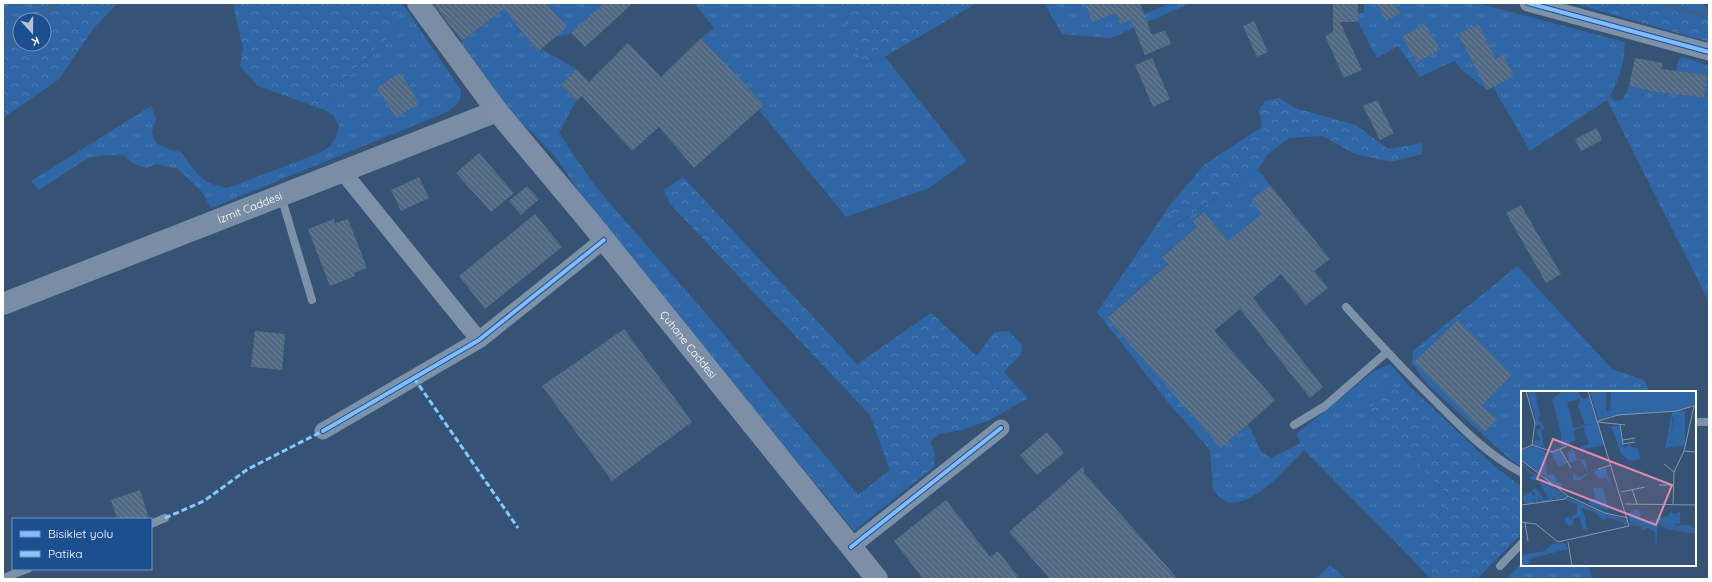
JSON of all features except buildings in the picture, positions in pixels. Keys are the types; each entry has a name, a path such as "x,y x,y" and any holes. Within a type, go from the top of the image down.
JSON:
{"main road":[{"path":"418,3 497,111"},
{"name":"İzmit Caddesi","path":"3,304 497,111"},
{"name":"Çuhane Caddesi","path":"497,111 604,240 877,579"}],"street":[{"path":"1528,3 1709,52"},
{"path":"343,172 479,340"},
{"path":"323,431 479,340 604,240"},
{"path":"851,547 1002,428"}],"lane":[{"path":"281,196 312,300"},
{"path":"1346,307 1387,352 1474,441 1506,465 1521,472"},
{"path":"1294,425 1325,406 1387,352"},
{"path":"1696,422 1709,422"},
{"path":"152,524 165,518"},
{"path":"1500,566 1521,543"},
{"path":"3,578 25,570"}],"green space":[{"path":"3,3 37,3 28,12 12,12 12,21 3,22"},
{"path":"37,3 118,3 94,28 58,80 3,118 3,22 12,21 12,52 52,52 52,12 29,12"},
{"path":"233,3 397,3 397,22 389,37 340,83 324,110 258,86 240,66 243,49"},
{"path":"397,3 402,3 461,90 460,98 457,104 445,113 211,208 202,192 178,169 156,164 147,168 134,164 123,155 105,155 88,158 39,190 31,181 151,106 156,118 152,133 156,143 170,150 181,152 200,176 218,186 227,188 317,154 332,144 339,126 333,115 324,110 340,83 389,37 397,22"},
{"path":"545,3 604,3 571,33 556,37 561,21"},
{"path":"694,3 841,3 843,11 874,63 885,57 967,161 929,188 846,217 759,110 764,105 701,38 714,28"},
{"path":"841,3 977,3 874,63 861,58 851,42"},
{"path":"1044,3 1112,3 1120,24 1171,3 1191,3 1111,38 1062,34"},
{"path":"1364,3 1477,3 1625,42 1621,70 1610,96 1614,101 1622,100 1629,86 1657,92 1704,98 1707,75 1676,71 1679,58 1684,57 1709,66 1709,302 1607,100 1530,151 1493,87 1487,90 1463,71 1454,61 1420,77 1398,46 1377,58 1358,22 1358,13 1364,13"},
{"path":"1572,3 1701,3 1709,9 1709,42"},
{"path":"504,9 538,52 542,49 576,69 561,85 576,101 559,133 595,186 709,317 858,495 890,470 892,476 906,489 854,531 630,257 581,194 557,159 532,132 522,125 460,43"},
{"path":"1280,98 1295,108 1356,125 1388,149 1422,143 1422,154 1390,162 1355,154 1322,136 1289,138 1267,155 1258,170 1173,226 1170,205 1205,164 1262,127 1259,111 1265,101"},
{"path":"1258,170 1270,185 1252,200 1262,214 1281,274 1266,287 1204,212 1193,221 1197,227 1162,256 1168,263 1107,318 1221,447 1248,424 1261,451 1271,458 1301,443 1296,434 1374,371 1390,364 1408,385 1381,393 1370,412 1452,500 1403,550 1304,450 1269,484 1248,499 1237,502 1227,502 1223,500 1213,490 1210,450 1171,406 1097,312 1170,205 1174,226"},
{"path":"683,177 857,364 931,313 977,356 994,332 1009,331 1022,345 1021,354 1004,372 1028,398 988,421 961,430 939,434 930,442 935,454 934,467 906,489 892,476 870,415 670,204 664,190"},
{"path":"1517,266 1612,369 1644,380 1650,391 1521,391 1521,466 1512,461 1426,383 1412,363 1413,351"},
{"path":"1408,385 1494,466 1521,486 1521,534 1477,579 1431,579 1403,550 1452,500 1370,412 1381,393"},
{"path":"1521,563 1521,566 1589,566 1592,579 1507,579"},
{"path":"1330,565 1346,579 1316,579"}],"waterway":[{"path":"48,12 54,3"},
{"path":"1659,3 1709,17"},
{"path":"3,40 12,43"}],"marked path":[{"path":"414,378 518,528"},
{"path":"165,518 204,501 248,469 323,431"}],"cycle path":[{"path":"1528,3 1709,52"},
{"path":"323,431 479,340 604,240"},
{"path":"851,547 1001,428"}]}
